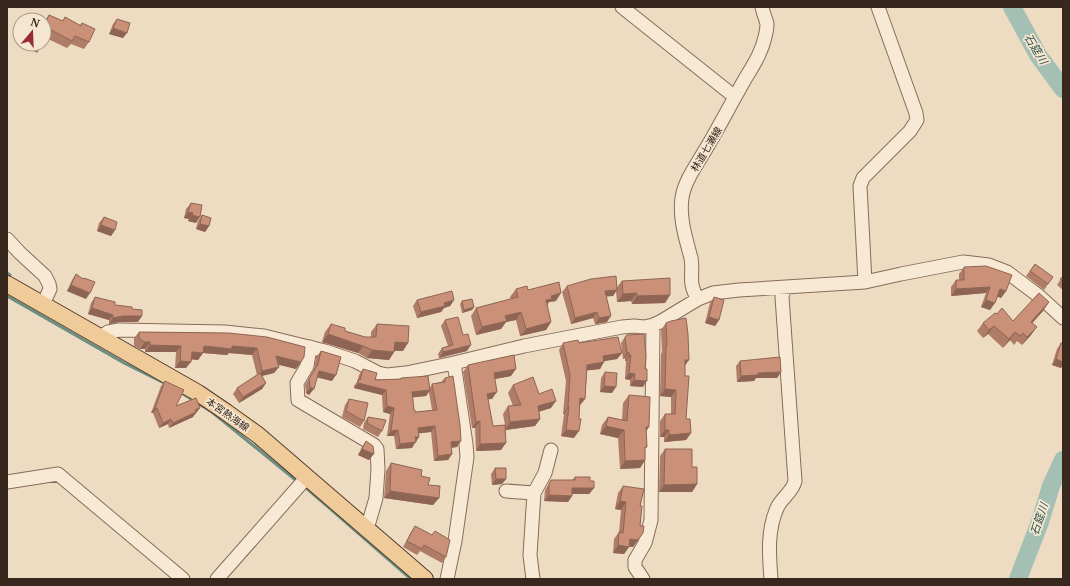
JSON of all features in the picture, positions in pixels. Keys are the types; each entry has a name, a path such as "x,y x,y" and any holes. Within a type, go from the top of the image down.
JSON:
{"main road":[{"name":"本宮熱海線","path":"7,284 198,393 226,412 258,435 424,579"}],"street":[{"path":"622,7 735,97"},
{"name":"林道七瀬線","path":"698,299 693,292 691,282 691,259 684,233 681,200 692,173 735,97 754,67 763,48 767,24 762,7"},
{"path":"866,282 860,186 863,178 910,131 917,120 916,113 878,7"},
{"path":"7,239 45,276 50,284 50,289 43,304"},
{"path":"100,337 108,332 119,330 225,332 264,336 310,347 355,361 378,373 387,375 454,364 546,342 622,327 644,327 660,322 698,299 713,293 866,282 955,262 981,263 1013,276 1039,296 1063,318"},
{"path":"771,579 768,550 773,519 778,505 793,486 795,481 782,297 784,288"},
{"path":"643,579 635,567 635,560 645,543 651,520 652,324"},
{"path":"310,347 307,366 298,383 298,400 374,445 377,449 378,469 376,498 366,529"},
{"path":"447,579 455,541 467,457 454,364"},
{"path":"532,579 530,555 534,493 545,473 551,450"},
{"path":"7,482 58,474 183,579"},
{"path":"216,579 307,477"},
{"path":"506,491 534,493"}],"building":[{"path":"52,16 63,21 65,17 81,26 82,23 95,29 89,42 75,36 72,41 52,31"},
{"path":"117,19 130,23 127,33 113,28"},
{"path":"191,203 202,205 200,217 192,215 193,213 188,212"},
{"path":"202,215 211,218 209,226 200,224"},
{"path":"104,217 117,222 115,230 101,225"},
{"path":"1035,264 1053,277 1048,284 1030,271"},
{"path":"986,266 1012,275 1006,291 1000,289 995,303 986,300 990,287 956,289 956,280 964,280 964,267"},
{"path":"76,274 83,279 84,278 95,282 90,293 71,285"},
{"path":"616,276 617,290 605,291 611,316 599,318 597,312 575,318 567,286 591,279"},
{"path":"670,278 670,295 637,296 637,293 623,294 622,281"},
{"path":"559,282 561,293 551,296 552,299 546,300 551,322 526,329 521,312 505,316 507,321 482,327 476,308 518,297 516,289 527,286 528,290"},
{"path":"452,291 454,300 444,303 445,306 421,312 417,300"},
{"path":"1039,293 1049,302 1031,322 1037,327 1027,337 1023,333 1020,336 1015,332 1009,339 994,326 989,330 983,323 995,313 997,314 1002,308 1013,321"},
{"path":"95,297 115,302 115,305 142,310 142,316 123,316 113,318 113,315 92,308"},
{"path":"714,297 724,300 719,320 709,317"},
{"path":"472,299 474,307 464,310 462,301"},
{"path":"458,317 463,335 468,334 471,345 443,352 442,348 453,345 445,320"},
{"path":"686,318 689,360 685,360 685,376 689,376 686,419 690,419 691,433 669,435 669,430 665,430 665,414 675,414 676,390 665,389 667,346 666,323"},
{"path":"331,324 345,328 345,331 365,337 376,337 377,324 409,326 408,343 395,342 394,352 372,350 328,334"},
{"path":"139,332 229,333 267,337 305,347 304,357 301,362 276,356 279,367 262,371 257,348 232,346 232,349 204,346 203,353 192,352 191,362 180,361 181,346 150,345 150,342 145,342 139,339"},
{"path":"644,334 646,357 645,369 647,369 647,381 634,380 635,374 629,373 631,355 629,355 629,352 627,353 625,337 627,335"},
{"path":"618,337 622,353 603,356 604,362 587,365 585,399 580,398 579,419 581,419 579,431 566,430 569,407 570,375 563,343 578,340 579,343"},
{"path":"1061,343 1063,343 1063,362 1056,359"},
{"path":"321,351 341,357 336,375 319,371 314,389 310,387 309,379 318,364"},
{"path":"514,355 516,369 494,373 497,392 487,394 493,426 505,425 506,443 480,444 480,421 476,422 468,365"},
{"path":"780,357 781,372 758,373 758,375 741,376 740,361"},
{"path":"363,369 377,373 375,380 428,376 430,390 412,392 415,412 437,410 432,384 445,382 445,378 453,376 461,441 451,442 452,454 438,456 435,426 418,428 419,437 415,437 416,442 400,444 398,430 391,431 394,408 387,406 386,390 358,383"},
{"path":"605,372 617,373 616,387 604,386"},
{"path":"260,373 266,383 243,397 237,388"},
{"path":"533,377 539,394 552,389 556,401 538,406 540,419 510,422 508,406 521,405 513,385"},
{"path":"165,381 184,390 176,406 196,398 200,408 195,410 196,412 173,423 171,419 163,423 157,408 155,408"},
{"path":"629,395 650,397 649,427 646,427 647,447 645,447 645,460 625,461 624,430 606,426 608,417 627,421"},
{"path":"349,399 368,403 364,421 346,411"},
{"path":"368,417 386,420 382,431 367,423"},
{"path":"366,441 373,446 374,454 362,449"},
{"path":"665,449 692,449 692,467 697,467 697,484 664,485"},
{"path":"391,463 422,470 421,476 430,478 428,485 440,486 439,498 390,491"},
{"path":"495,468 506,468 506,479 496,479"},
{"path":"575,477 590,477 590,481 594,481 594,488 572,488 572,496 549,495 549,484 551,480 575,480"},
{"path":"623,486 644,489 640,506 642,506 640,526 644,526 643,533 638,540 630,539 629,547 618,545 619,532 623,533 626,502 620,501"},
{"path":"415,526 432,535 435,531 450,540 446,557 424,545 422,549 407,541"}],"waterway":[{"name":"石筵川","path":"1012,7 1038,55 1063,89"},
{"path":"7,273 10,275 9,279"},
{"path":"7,296 124,363 166,384"},
{"path":"180,392 212,412 298,482"},
{"name":"石筵川","path":"1018,579 1040,522 1051,486 1063,460"},
{"path":"304,486 411,579"}]}
